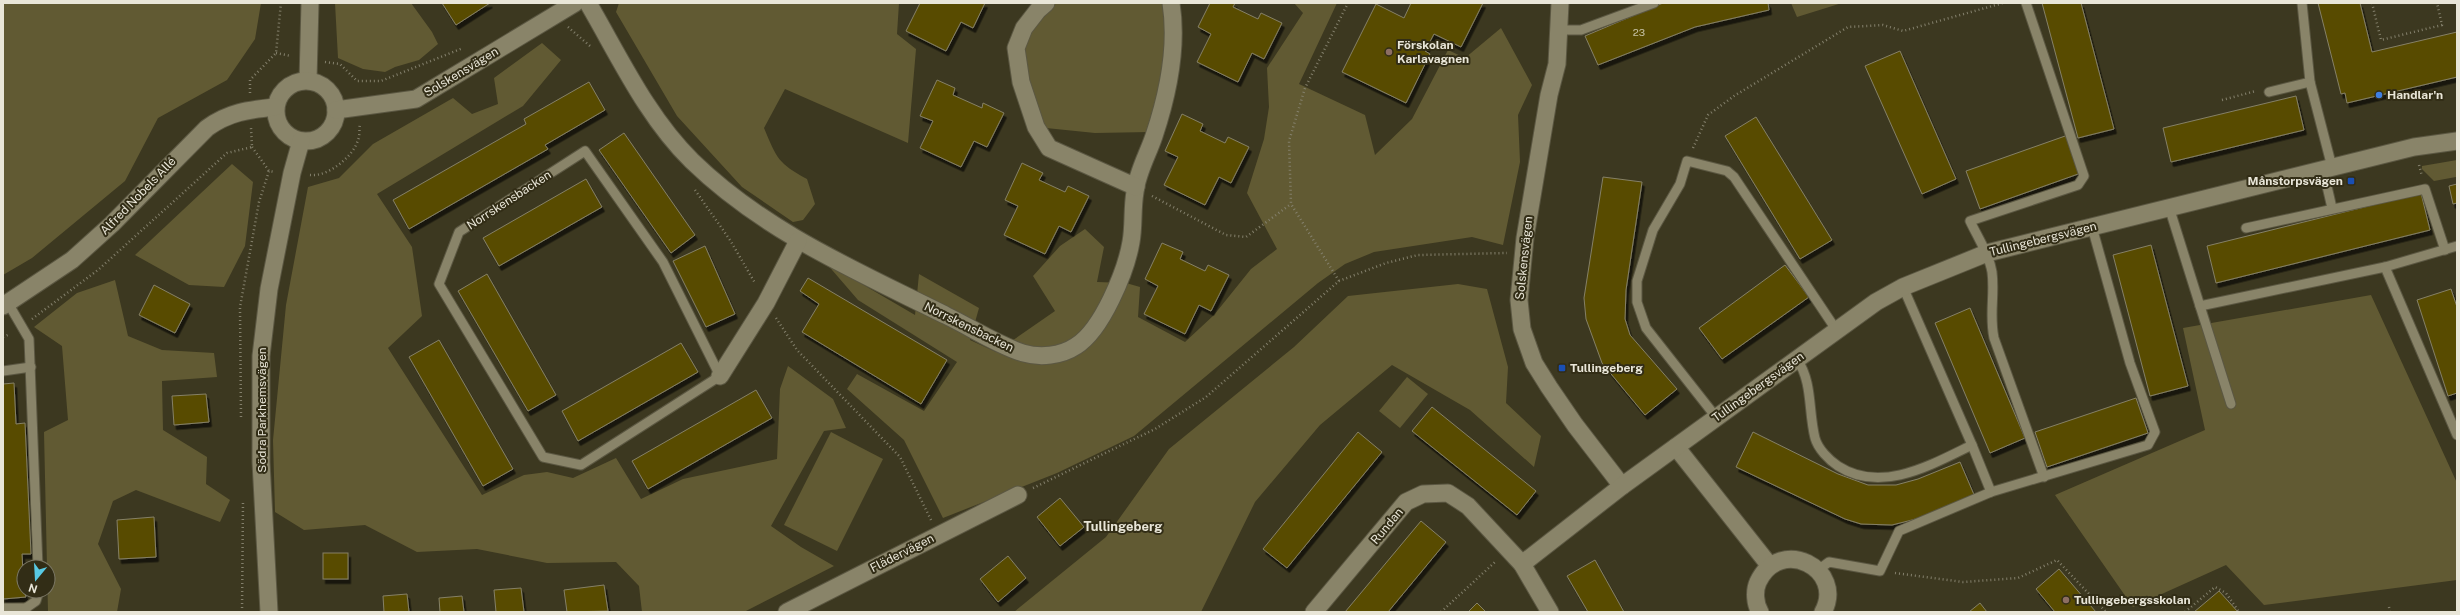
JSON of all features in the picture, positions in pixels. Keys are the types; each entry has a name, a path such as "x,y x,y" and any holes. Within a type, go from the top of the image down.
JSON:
{"street":[{"path":"308,80 310,59 310,3"},
{"name":"Solskensvägen","path":"336,110 360,108 416,99 574,3"},
{"name":"Norrskensbacken","path":"588,3 653,114 691,160 740,204 798,241 1009,348 1025,354 1050,356 1074,347 1082,342 1098,322 1126,267 1132,238 1136,187 1155,133 1172,69 1171,3"},
{"path":"1046,3 1038,10 1024,28 1016,48 1021,82 1036,127 1049,148 1136,187"},
{"name":"Solskensvägen","path":"1560,3 1557,64 1549,95 1523,254 1519,300 1522,329 1534,363 1575,425 1622,486"},
{"path":"308,80 317,82 329,91 334,100 336,110 335,120 326,134 313,140 301,141 292,138 281,128 276,115 276,107 277,99 288,86 308,80"},
{"name":"Alfred Nobels Allé","path":"5,304 72,260 112,224 206,128 223,117 250,110 276,107"},
{"name":"Södra Parkhemsvägen","path":"269,612 261,462 261,356 269,289 292,173 301,141"},
{"name":"Tullingebergsvägen","path":"1522,564 1622,486 1716,417 1876,302 1902,287 1987,253 2414,146 2457,141"},
{"name":"Norrskensbacken","path":"720,376 766,303 798,241"},
{"path":"1676,447 1770,566"},
{"name":"Rundan","path":"1314,612 1406,502 1423,494 1448,493 1468,506 1522,564 1550,612"},
{"name":"Flädervägen","path":"787,612 1018,495"},
{"path":"1760,612 1755,598 1756,586 1762,574 1770,566 1790,559 1805,562 1818,570 1827,589 1828,600 1824,612"}],"lane":[{"path":"1558,30 1581,30 1654,3"},
{"path":"2026,3 2084,176 2078,185 1970,221 1987,253 1992,273 1990,320 1994,338 2044,477"},
{"path":"2302,3 2310,82 2327,168 2332,208"},
{"path":"2268,92 2310,82"},
{"name":"Norrskensbacken","path":"585,151 663,262 720,376 581,465 543,457 439,284 459,232 585,151"},
{"path":"1716,417 1646,328 1637,302 1637,281 1653,230 1680,184 1687,161 1727,171 1734,177 1836,331"},
{"path":"2246,228 2425,188 2445,250"},
{"path":"2169,207 2232,404"},
{"path":"1818,570 1828,562 1880,571 1899,531 1991,492 2148,445 2155,432 2130,363 2092,227"},
{"path":"2200,306 2385,267 2457,246"},
{"path":"2385,267 2457,435"},
{"path":"1902,287 1972,445 1991,492"},
{"name":"Alfred Nobels Allé","path":"5,304 29,339 38,559"},
{"path":"1797,359 1806,372 1815,440 1828,460 1849,473 1875,479 1920,470 1972,445"},
{"path":"3,371 31,367"},
{"path":"3,608 26,610 37,599"}],"path":[{"path":"280,3 276,53 250,80 252,147 269,171 316,176 327,171 350,155 358,140 360,108 356,81 340,64 310,59"},
{"path":"1339,281 1291,204 1289,141 1305,88 1348,3"},
{"path":"1687,161 1708,115 1734,96 1848,27 1883,25 1903,31 2003,3"},
{"path":"2372,3 2381,40 2442,25 2437,3"},
{"path":"356,81 381,81 468,46"},
{"path":"2222,100 2261,89 2268,92"},
{"path":"3,337 22,327 98,270 227,153 252,147"},
{"path":"1136,187 1226,235 1237,238 1246,237 1291,204"},
{"path":"1018,495 1155,429 1206,397 1339,281 1386,262 1418,254 1465,252 1523,254"},
{"path":"1441,612 1509,550"},
{"path":"1880,571 1963,582 2018,578 2057,560 2106,612"},
{"path":"2185,612 2215,587 2226,593 2239,612"},
{"path":"2389,607 2390,612"}],"shaded area":[{"path":"3,3 261,3 255,39 227,80 158,118 125,181 32,258 3,275"},
{"path":"335,3 411,3 432,32 438,44 419,60 395,67 385,72 363,69 338,58"},
{"path":"619,3 899,3 897,34 916,49 908,143 785,89 764,128 772,147 784,164 807,179 815,204 803,220 793,222 742,187 677,116 616,12"},
{"path":"1056,3 1164,3 1167,73 1150,132 1095,133 1046,128 1026,77 1024,62 1025,47 1030,32 1040,18"},
{"path":"1294,3 1337,3 1299,84 1365,115 1375,155 1412,119 1448,50 1465,58 1501,28 1532,85 1518,115 1520,162 1503,245 1472,237 1374,252 1345,264 1318,283 1134,436 1057,473 943,518 904,440 847,389 857,374 924,411 957,362 858,300 826,263 915,315 919,274 979,308 970,340 996,352 1055,311 1033,276 1060,246 1085,229 1104,247 1097,282 1126,283 1140,287 1138,317 1185,342 1214,315 1251,269 1277,249 1247,193 1264,139 1269,107 1267,68 1303,13"},
{"path":"1791,3 1842,3 1797,17"},
{"path":"542,43 561,60 523,106 377,194 412,247 422,316 388,348 482,495 524,475 547,472 573,478 616,458 641,499 683,479 777,459 780,389 788,366 833,399 846,428 824,431 771,526 801,547 834,566 744,612 642,612 639,586 616,562 547,563 477,549 417,552 365,525 304,530 275,512 273,440 286,305 308,187 339,178 373,144 453,98 472,114 498,104 494,78"},
{"path":"2457,160 2457,180 2456,177 2434,181 2422,169 2422,166"},
{"path":"232,164 253,182 245,246 224,287 189,285 135,255"},
{"path":"115,280 128,336 162,350 214,353 217,377 162,381 163,430 207,457 206,484 230,500 220,522 136,490 113,501 98,544 121,589 117,612 48,612 48,599 56,599 56,559 47,559 44,432 68,420 62,346 34,327 77,293"},
{"path":"1458,284 1487,289 1508,367 1506,403 1541,436 1534,467 1470,410 1392,365 1320,425 1255,502 1201,612 1014,612 1106,537 1169,449 1294,347 1348,296"},
{"path":"2371,295 2457,483 2457,580 2264,605 2226,565 2133,607 2055,495 2205,430 2183,328"},
{"path":"1407,377 1428,394 1400,428 1379,411"},
{"path":"831,432 883,459 837,551 784,525"}],"building":[{"path":"442,3 490,3 456,25"},
{"path":"920,3 985,3 973,28 961,22 946,51 906,31"},
{"path":"1210,3 1235,3 1233,7 1258,19 1261,13 1282,23 1264,59 1252,53 1238,82 1197,62 1211,34 1198,27"},
{"name":"Förskolan Karlavagnen","path":"1411,3 1483,3 1461,47 1434,34 1425,51 1430,54 1406,103 1342,72 1376,4 1404,18"},
{"path":"1663,3 1768,3 1769,10 1695,27 1598,65 1585,36"},
{"path":"2042,3 2081,3 2114,129 2078,138"},
{"path":"2318,3 2360,3 2372,52 2457,32 2457,77 2347,103 2345,93 2341,94"},
{"path":"1900,51 1956,179 1922,194 1865,66"},
{"path":"937,80 955,88 953,95 982,108 983,103 1004,113 987,147 974,141 961,167 920,148 933,121 920,116"},
{"path":"589,82 605,110 545,145 548,149 409,229 393,200 526,124 524,119"},
{"path":"2296,96 2304,130 2171,162 2163,128"},
{"path":"1182,114 1203,124 1200,131 1225,143 1228,137 1249,147 1231,183 1219,177 1205,205 1164,185 1178,157 1165,151"},
{"path":"1756,117 1832,240 1800,259 1725,136"},
{"path":"624,133 695,235 671,253 599,150"},
{"path":"2068,135 2081,173 1980,209 1966,171"},
{"path":"1022,163 1043,173 1039,180 1065,192 1068,186 1089,196 1071,232 1059,226 1045,254 1004,235 1018,206 1005,200"},
{"path":"1603,177 1642,182 1626,290 1625,319 1630,335 1677,389 1645,415 1602,363 1586,319 1584,298"},
{"path":"586,179 602,207 499,266 483,238"},
{"path":"2457,184 2457,203 2453,204 2449,186"},
{"path":"2421,193 2430,230 2216,283 2207,246"},
{"path":"1162,243 1183,252 1180,259 1205,271 1208,265 1229,275 1211,311 1199,305 1185,334 1144,314 1158,286 1145,279"},
{"path":"2151,245 2188,386 2150,396 2113,255"},
{"path":"705,246 735,314 706,327 673,261"},
{"path":"1785,265 1809,297 1722,359 1699,328"},
{"path":"487,274 556,395 528,411 458,291"},
{"path":"808,278 947,360 921,404 802,332 819,304 800,291"},
{"path":"154,285 190,304 175,333 139,315"},
{"path":"2451,289 2457,307 2457,393 2448,396 2417,300"},
{"path":"1970,308 2025,438 1990,453 1935,323"},
{"path":"439,340 513,469 483,486 409,357"},
{"path":"681,343 698,372 578,441 562,411"},
{"path":"14,383 16,424 25,423 31,554 22,554 22,559 16,559 16,598 3,599 3,384"},
{"path":"756,390 772,418 648,489 632,461"},
{"path":"206,394 209,422 174,425 172,396"},
{"path":"2136,398 2148,433 2047,467 2035,432"},
{"path":"1432,407 1536,491 1517,515 1412,431"},
{"path":"1358,432 1382,452 1287,568 1263,549"},
{"path":"1753,432 1838,474 1868,485 1896,485 1918,479 1960,462 1975,497 1932,515 1892,525 1861,524 1845,519 1736,467"},
{"path":"1060,498 1084,527 1060,546 1037,517"},
{"path":"154,517 156,557 119,559 117,520"},
{"path":"1421,521 1446,542 1388,612 1345,612"},
{"path":"323,553 348,553 348,579 323,579"},
{"path":"1008,556 1026,578 998,602 980,579"},
{"path":"1595,560 1624,612 1588,612 1567,576"},
{"name":"Tullingebergsskolan","path":"2059,569 2096,612 2055,612 2036,589"},
{"path":"604,585 608,611 567,612 564,590"},
{"path":"521,588 524,612 496,612 494,590"},
{"name":"Tullingebergsskolan","path":"2219,591 2238,612 2194,612"},
{"path":"407,594 409,612 384,612 383,596"},
{"path":"462,596 464,612 440,612 439,598"},
{"path":"1477,603 1486,612 1468,612"},
{"path":"1980,603 1987,612 1969,612"}],"place":[{"name":"Förskolan Karlavagnen","path":"1389,52"},
{"name":"Handlar'n","path":"2379,95"},
{"name":"Månstorpsvägen","path":"2351,181"},
{"name":"Tullingeberg","path":"1562,368"},
{"name":"Tullingebergsskolan","path":"2066,600"}],"district":[{"name":"Tullingeberg","path":"1123,526"}]}
